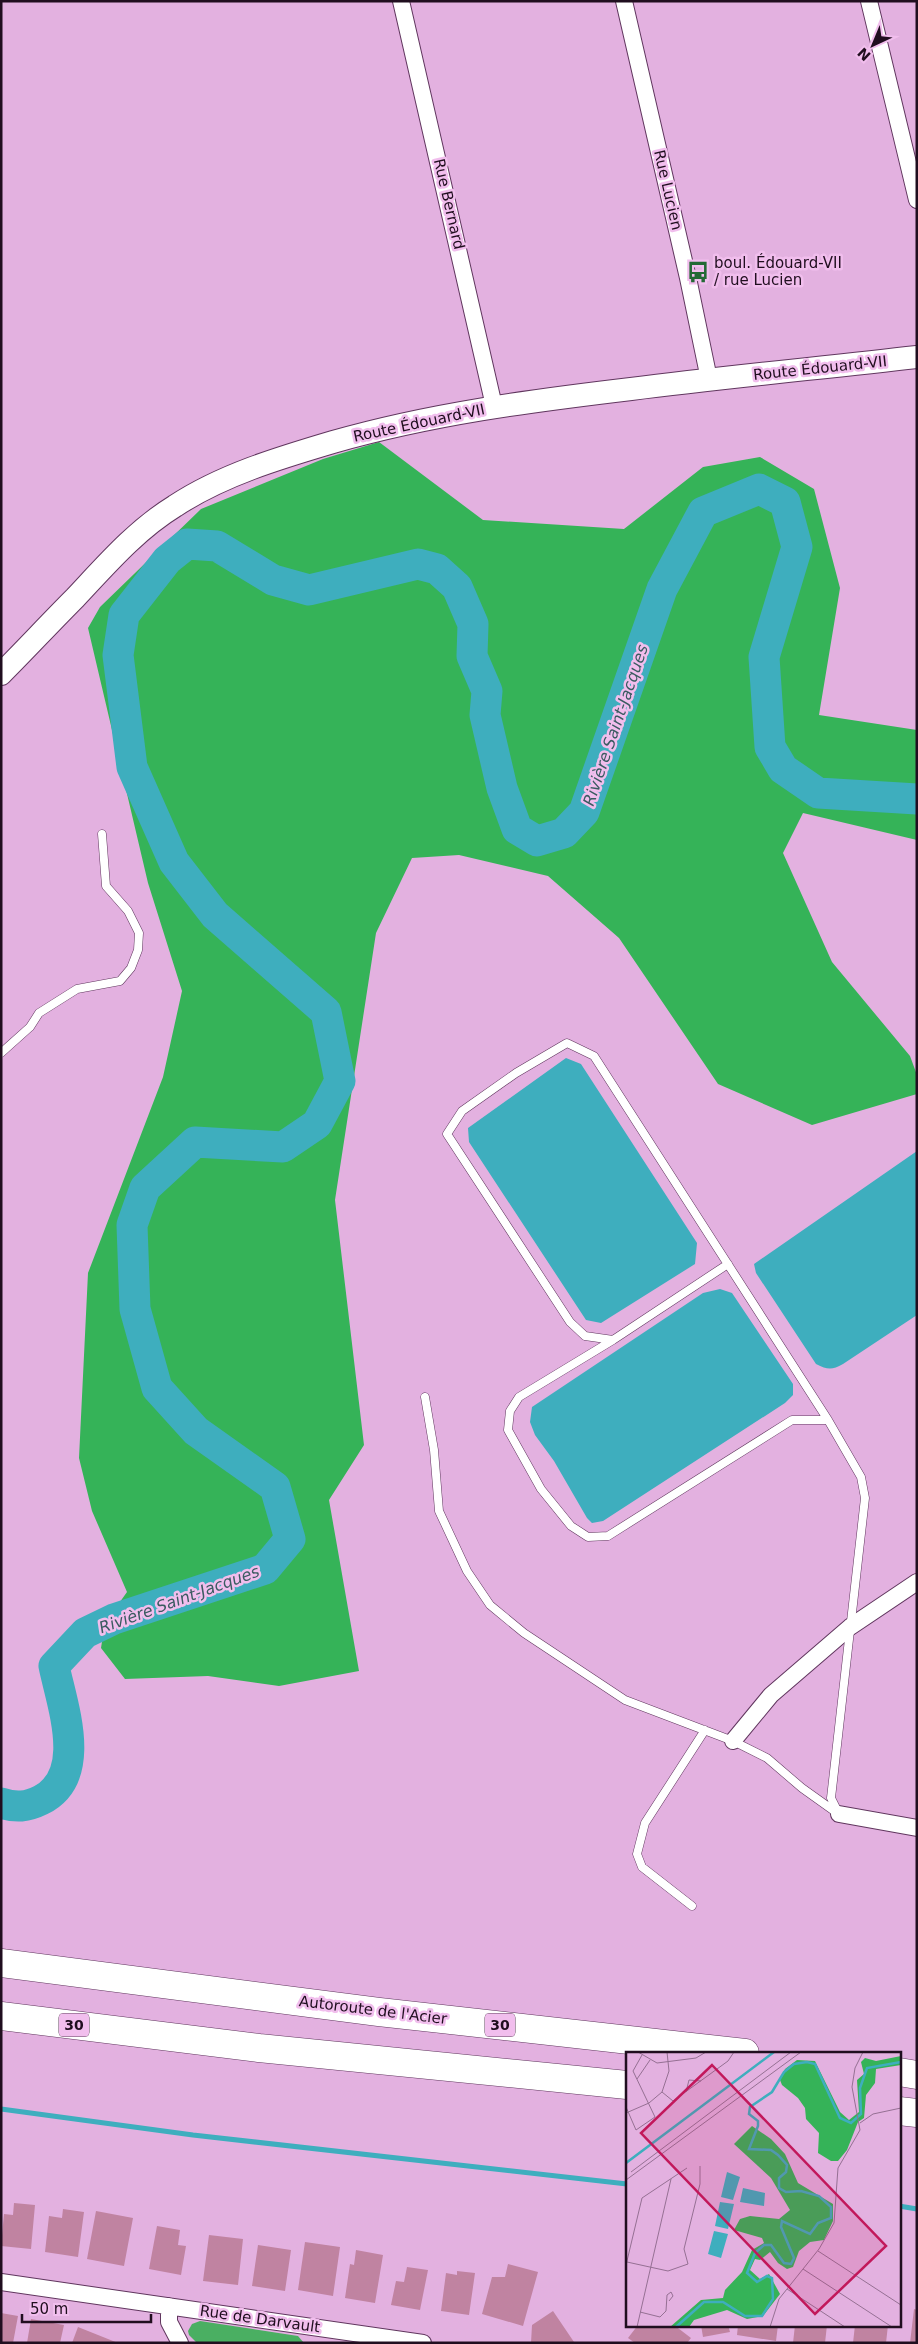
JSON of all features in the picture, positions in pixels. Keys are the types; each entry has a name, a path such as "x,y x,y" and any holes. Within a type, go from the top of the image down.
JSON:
{"highway":[{"name":"Autoroute de l'Acier","path":"1,1963 360,2009 736,2052"},
{"name":"30","path":"1,2016 259,2048 626,2084"},
{"path":"900,2072 917,2074"},
{"path":"900,2111 917,2113"}],"main road":[{"name":"Route Édouard-VII","path":"1,674 120,551 160,516 201,491 250,470 323,445 406,422 494,406 708,379 917,357"}],"street":[{"name":"Rue Bernard","path":"401,1 494,406"},
{"name":"Rue Lucien","path":"624,1 688,278 708,379"},
{"path":"869,1 917,200"},
{"path":"732,1741 771,1694 850,1627 917,1582"},
{"path":"839,1814 917,1828"},
{"name":"Rue de Darvault","path":"1,2282 169,2306 347,2337 423,2343"},
{"path":"169,2306 169,2322 180,2343"}],"lane":[{"path":"1,1053 30,1027 39,1013 77,989 120,981 131,968 138,950 139,933 128,911 106,886 102,834"},
{"path":"613,1340 585,1336 570,1322 447,1134 462,1111 516,1073 567,1043 594,1056 828,1420 861,1477 865,1498 831,1798 839,1814"},
{"path":"728,1264 613,1340 519,1397 510,1411 508,1430 541,1489 571,1526 588,1537 608,1536 792,1420 828,1420"},
{"path":"425,1397 434,1450 439,1511 467,1571 490,1605 524,1633 625,1700 732,1741 767,1758 802,1788 839,1814"},
{"path":"692,1906 642,1867 637,1854 645,1823 705,1730"}],"green space":[{"path":"379,442 483,520 624,529 703,467 760,457 814,489 840,588 819,715 917,730 917,840 803,813 783,853 832,962 910,1056 917,1075 917,1094 812,1125 718,1084 619,938 548,876 459,855 412,858 376,933 335,1200 364,1445 329,1500 359,1671 279,1686 208,1676 125,1679 101,1648 105,1623 127,1592 92,1511 79,1458 88,1273 163,1077 182,991 148,883 88,628 100,607 201,509 323,459"},
{"path":"200,2321 298,2336 304,2343 197,2343 189,2335 188,2331 192,2324"}],"shaded area":[{"path":"566,1058 581,1064 697,1243 695,1264 601,1323 586,1320 469,1142 468,1128"},
{"path":"917,1151 917,1315 843,1364 830,1368 820,1366 816,1364 756,1273 754,1264"},
{"path":"720,1289 732,1293 793,1384 793,1395 785,1403 603,1521 592,1523 587,1518 554,1461 535,1435 530,1422 532,1407 703,1293"}],"building":[{"path":"14,2203 35,2205 31,2249 1,2246 4,2214 13,2215"},
{"path":"63,2209 84,2212 78,2257 45,2252 49,2216 62,2218"},
{"path":"96,2211 133,2218 124,2266 87,2259"},
{"path":"157,2226 180,2230 178,2245 186,2246 181,2275 149,2269"},
{"path":"209,2235 243,2239 238,2285 203,2281"},
{"path":"305,2242 340,2247 333,2296 298,2290"},
{"path":"258,2245 291,2250 285,2291 252,2286"},
{"path":"356,2250 383,2255 375,2303 345,2298 350,2264 354,2265"},
{"path":"508,2264 538,2272 523,2326 482,2314 492,2277 505,2277"},
{"path":"407,2267 428,2270 420,2310 391,2305 396,2281 404,2282"},
{"path":"457,2271 475,2273 469,2315 441,2311 446,2273 457,2275"},
{"path":"914,2309 917,2310 917,2343 910,2343"},
{"path":"553,2311 574,2342 531,2343 532,2325"},
{"path":"1,2313 18,2316 13,2343 1,2343"},
{"path":"31,2319 64,2325 60,2343 27,2343"},
{"path":"637,2326 675,2326 691,2338 687,2343 635,2343 628,2338"},
{"path":"701,2326 728,2326 730,2332 703,2337"},
{"path":"738,2326 778,2326 776,2341 737,2335"},
{"path":"795,2326 827,2326 825,2343 793,2343"},
{"path":"855,2326 888,2326 886,2343 853,2343"},
{"path":"78,2327 118,2343 72,2343"}],"waterway":[{"name":"Rivière Saint-Jacques","path":"1,1803 17,1806 41,1800 56,1789 64,1774 68,1757 68,1739 66,1719 54,1666 85,1633 114,1619 265,1569 290,1539 275,1487 196,1431 157,1388 135,1309 132,1225 145,1188 195,1142 283,1147 317,1124 340,1081 326,1012 215,915 174,862 132,767 118,655 124,615 167,560 187,544 217,546 273,580 309,590 418,564 437,569 457,587 473,624 472,656 487,691 485,715 502,788 517,829 537,841 564,833 584,812 662,589 703,512 759,489 785,502 797,547 764,657 770,747 783,769 818,793 917,799"},
{"path":"1,2109 193,2135 626,2184"},
{"path":"900,2206 917,2209"}],"place":[{"name":"boul. Édouard-VII / rue Lucien","path":"698,272"}]}
